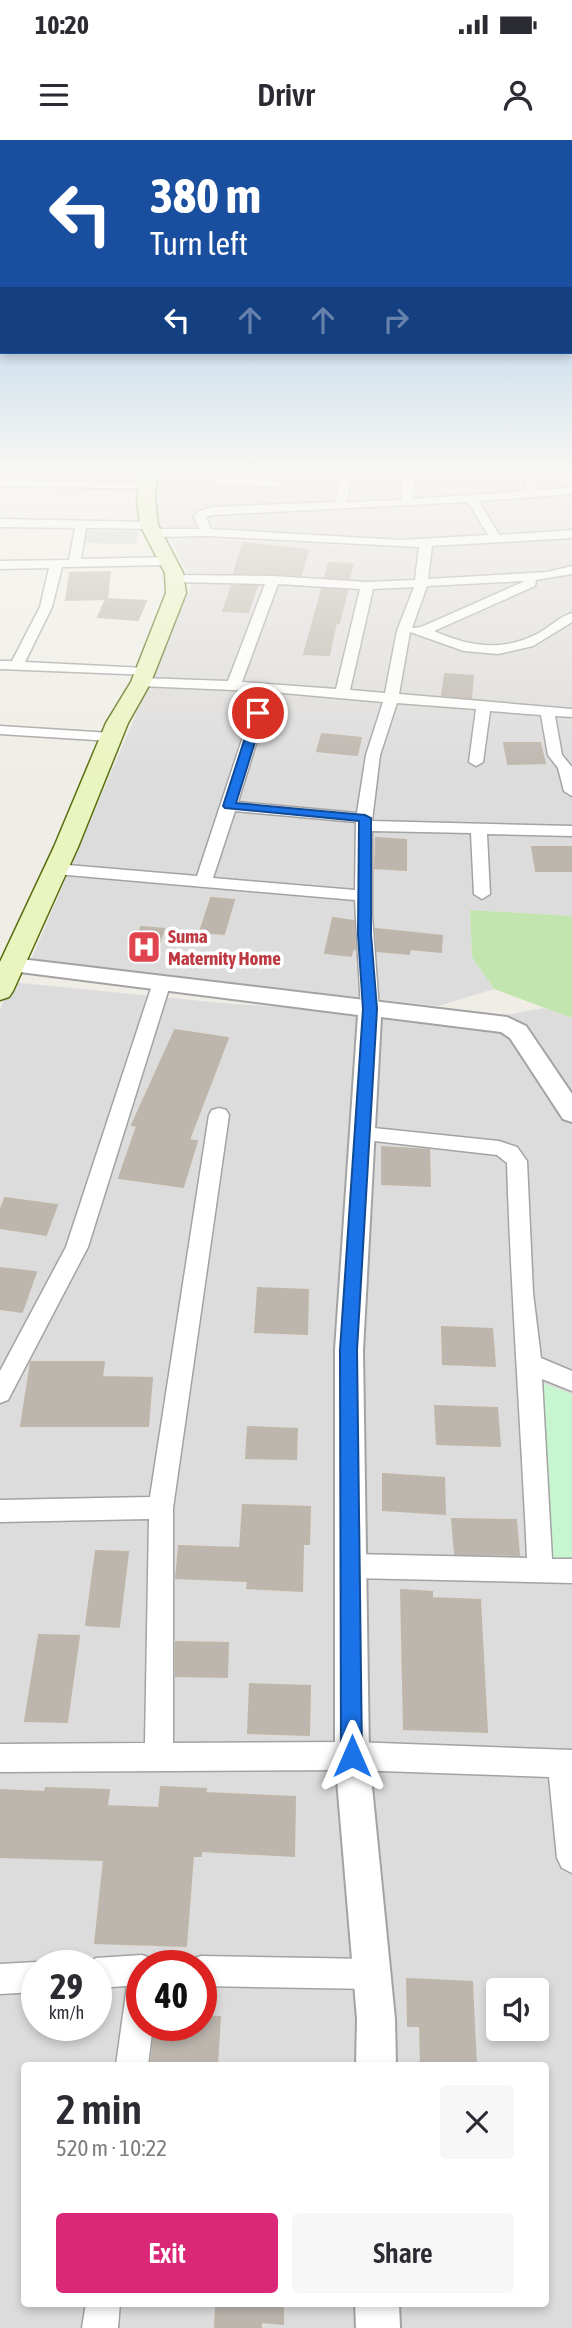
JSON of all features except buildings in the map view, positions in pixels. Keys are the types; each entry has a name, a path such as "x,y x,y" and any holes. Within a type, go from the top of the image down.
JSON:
{"main road":[{"path":"0,991 6,965 56,869 111,737 143,677 176,593 172,572"}],"street":[{"path":"16,667 46,607 55,572"},
{"path":"193,572 367,586 421,585 547,576 563,572"},
{"path":"376,2062 372,1974 352,1756 349,1350 370,1009 364,934 365,822 373,756 391,698 404,631 421,585 423,572"},
{"path":"404,631 423,631 547,576"},
{"path":"234,685 273,580"},
{"path":"342,693 367,586"},
{"path":"546,634 560,621 572,617"},
{"path":"423,631 459,648 488,651 501,650 546,634 572,635"},
{"path":"0,665 572,713"},
{"path":"203,882 266,687"},
{"path":"476,762 484,706"},
{"path":"547,711 555,755 565,768 572,791"},
{"path":"0,730 111,737"},
{"path":"229,806 365,822 572,831"},
{"path":"479,829 482,894"},
{"path":"56,869 364,896"},
{"path":"6,965 507,1026 518,1032 572,1113"},
{"path":"3,1379 77,1247 162,982"},
{"path":"159,1757 161,1508 219,1115"},
{"path":"363,1134 499,1147 510,1152 517,1161 522,1293 530,1364 540,1571"},
{"path":"530,1364 572,1381"},
{"path":"0,1511 161,1508"},
{"path":"351,1566 572,1571"},
{"path":"0,1758 352,1756 567,1764 572,1858"},
{"path":"217,1971 372,1974"},
{"path":"0,1979 21,1978"},
{"path":"132,2062 135,2041"},
{"path":"100,2328 103,2307"},
{"path":"377,2307 378,2328"}],"shaded area":[{"path":"187,572 572,572 572,916 470,910 472,957 494,989 438,1006 31,960 192,583"},
{"path":"11,982 222,1003 471,1021 544,1008 572,1018 572,2328 0,2328 0,1009"}],"green space":[{"path":"470,910 572,916 572,1018 494,989 472,957"},
{"path":"537,1381 572,1394 572,1562 552,1562"}],"place":[{"name":"Suma Maternity Home","path":"144,947"}],"route":[{"path":"258,713 229,806 365,818 364,934 370,1009 349,1350 352,1756"}]}
